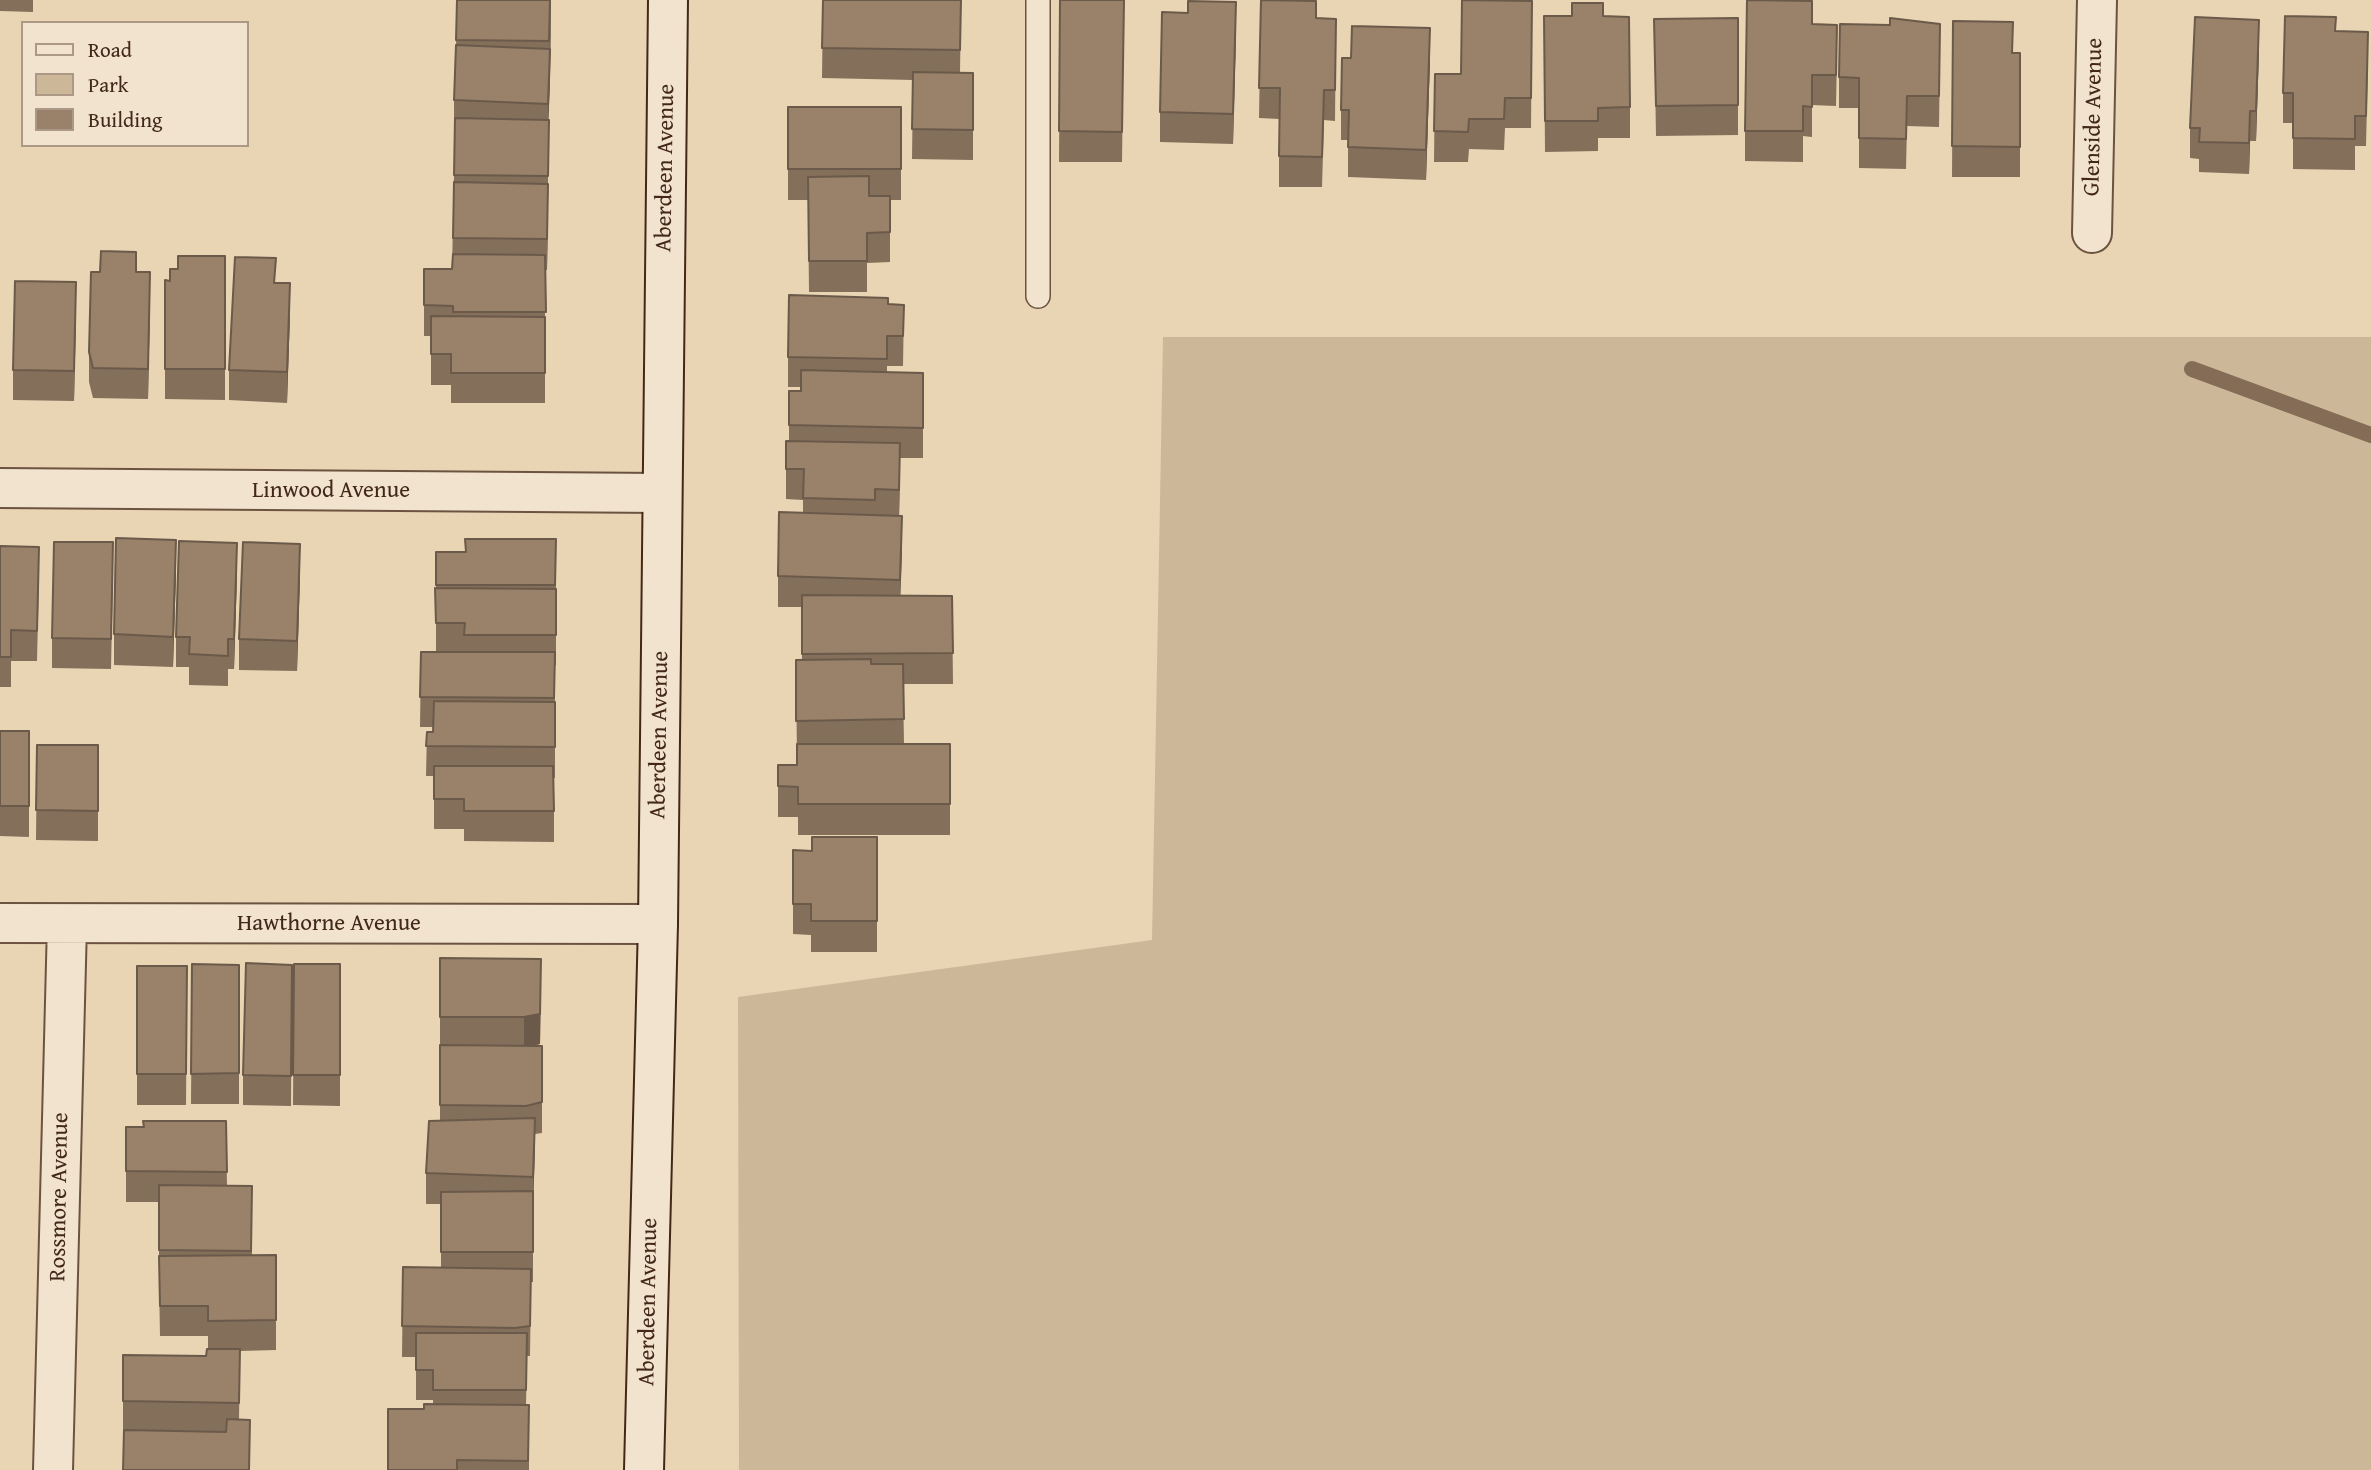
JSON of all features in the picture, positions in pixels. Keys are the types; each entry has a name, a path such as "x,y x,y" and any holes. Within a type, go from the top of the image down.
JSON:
{"street":[{"name":"Aberdeen Avenue","path":"644,1470 659,924 668,0"},
{"name":"Glenside Avenue","path":"2092,233 2097,0"},
{"name":"Linwood Avenue","path":"0,488 662,494"},
{"name":"Hawthorne Avenue","path":"0,923 659,924"},
{"name":"Rossmore Avenue","path":"53,1470 67,924"}],"lane":[{"path":"1038,0 1038,296"}],"green space":[{"path":"1163,337 2371,337 2371,1470 739,1470 738,997 1152,940"}],"building":[{"path":"457,0 550,0 549,41 456,40"},
{"path":"823,0 961,0 960,50 822,48"},
{"path":"1060,0 1124,0 1122,132 1059,131"},
{"path":"1261,0 1316,1 1316,18 1336,19 1335,90 1324,90 1322,157 1279,156 1280,88 1259,88"},
{"path":"1462,0 1532,1 1531,98 1505,98 1504,119 1469,119 1468,132 1434,131 1435,74 1461,74"},
{"path":"1747,0 1812,1 1812,24 1837,25 1836,75 1812,75 1812,107 1803,106 1803,131 1745,131"},
{"path":"1188,1 1236,2 1233,114 1160,112 1162,12 1188,13"},
{"path":"1572,3 1603,3 1603,16 1629,17 1630,107 1598,108 1598,121 1545,121 1544,16 1572,16"},
{"path":"2285,16 2336,17 2335,31 2368,32 2366,116 2355,116 2355,139 2293,138 2293,93 2283,93"},
{"path":"2195,17 2259,20 2256,111 2250,111 2249,143 2199,142 2200,128 2190,128"},
{"path":"1738,18 1738,105 1656,106 1654,19"},
{"path":"1890,18 1940,24 1939,96 1907,96 1906,139 1859,138 1859,78 1839,77 1840,24 1890,25"},
{"path":"1953,21 2013,22 2012,53 2020,53 2020,147 1952,146"},
{"path":"1352,26 1430,28 1426,150 1348,147 1349,110 1341,110 1342,58 1351,58"},
{"path":"456,45 550,49 548,104 454,100"},
{"path":"913,72 973,73 973,130 912,129"},
{"path":"788,107 901,107 901,169 788,169"},
{"path":"455,118 549,120 548,176 454,175"},
{"path":"869,176 869,196 890,196 890,232 867,233 867,261 809,261 808,177"},
{"path":"454,182 548,184 547,239 453,238"},
{"path":"101,251 136,252 136,272 150,272 148,369 93,368 89,352 91,272 100,272"},
{"path":"453,254 545,255 546,312 453,312 453,306 424,305 424,269 452,269"},
{"path":"178,256 225,256 225,369 165,369 165,280 170,281 170,269 178,269"},
{"path":"235,257 276,258 274,283 290,283 287,372 229,370"},
{"path":"15,281 76,282 74,371 13,370"},
{"path":"789,295 888,298 888,304 904,305 903,336 887,336 887,359 788,357"},
{"path":"431,316 545,317 545,373 451,373 451,354 431,354"},
{"path":"801,370 923,373 923,428 789,425 789,391 801,391"},
{"path":"786,441 900,443 899,490 875,489 875,500 803,498 804,469 786,469"},
{"path":"779,512 902,516 900,580 778,576"},
{"path":"116,538 176,540 173,637 114,634"},
{"path":"465,539 556,539 555,585 436,585 436,552 466,552"},
{"path":"179,541 237,543 234,639 228,639 228,656 189,654 190,637 176,637"},
{"path":"54,542 113,542 111,639 52,638"},
{"path":"243,542 300,544 297,641 239,639"},
{"path":"0,546 39,547 37,631 11,630 11,657 0,657"},
{"path":"435,588 556,589 556,635 464,635 465,623 436,623"},
{"path":"802,595 952,596 953,653 802,654"},
{"path":"421,652 555,652 554,698 420,697"},
{"path":"871,659 871,664 903,664 904,719 796,721 796,660"},
{"path":"434,701 555,702 555,747 426,746 427,732 433,732"},
{"path":"0,731 29,731 29,806 0,806"},
{"path":"797,744 950,744 950,804 798,804 798,787 778,786 778,765 797,765"},
{"path":"37,745 98,745 98,811 36,810"},
{"path":"434,766 553,766 554,811 464,811 464,799 434,799"},
{"path":"812,837 877,837 877,921 811,921 811,904 793,904 793,850 812,851"},
{"path":"440,958 541,959 540,1014 524,1017 440,1017"},
{"path":"246,963 292,965 291,1076 243,1075"},
{"path":"192,964 239,965 239,1073 191,1074"},
{"path":"294,964 340,964 340,1075 293,1075"},
{"path":"137,966 187,966 186,1074 137,1074"},
{"path":"440,1045 542,1046 542,1102 526,1106 440,1105"},
{"path":"535,1118 533,1177 426,1173 429,1121"},
{"path":"143,1121 226,1121 227,1172 126,1171 126,1127 144,1127"},
{"path":"159,1185 252,1186 251,1251 159,1250"},
{"path":"533,1191 533,1252 441,1252 441,1192"},
{"path":"276,1255 276,1320 208,1321 208,1306 160,1306 159,1256"},
{"path":"403,1267 531,1269 530,1326 402,1326"},
{"path":"416,1333 527,1333 526,1390 433,1390 433,1370 416,1370"},
{"path":"207,1349 240,1349 239,1403 123,1401 123,1355 206,1356"},
{"path":"424,1404 529,1405 528,1461 457,1460 457,1470 388,1470 388,1409 424,1409"},
{"path":"227,1419 250,1420 249,1470 123,1470 124,1430 226,1432"}],"waterway":[{"path":"2192,369 2371,435"}]}
